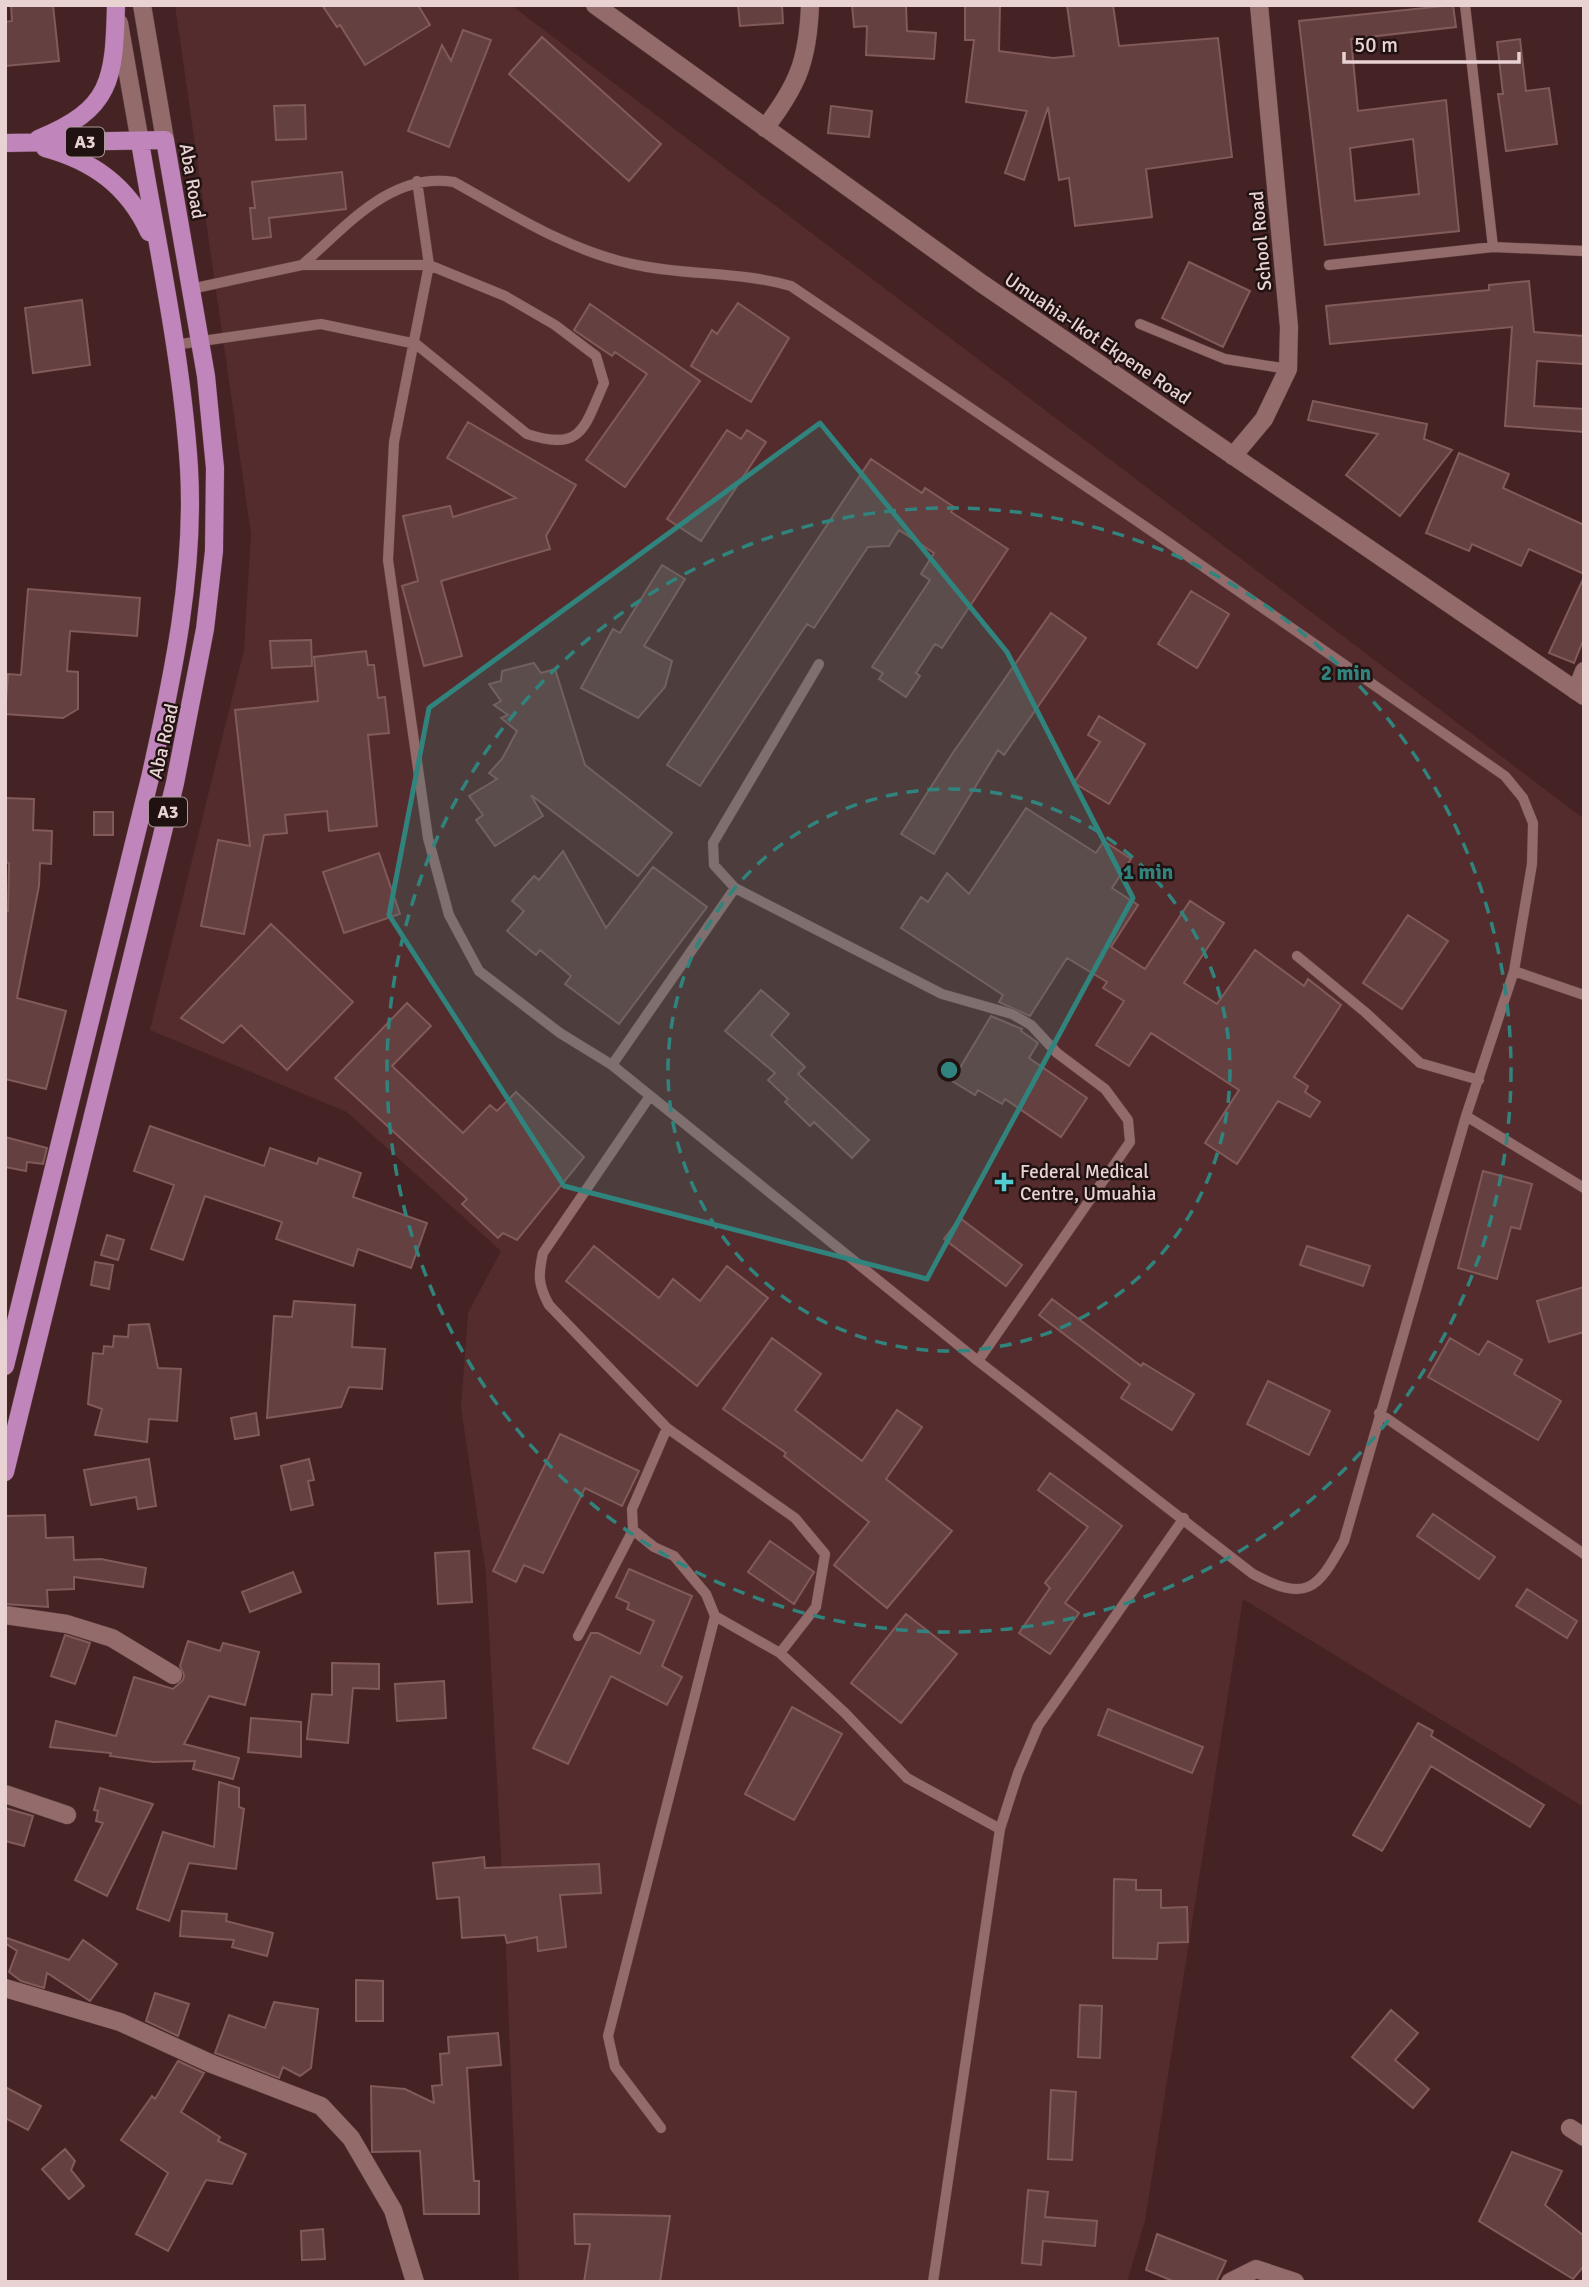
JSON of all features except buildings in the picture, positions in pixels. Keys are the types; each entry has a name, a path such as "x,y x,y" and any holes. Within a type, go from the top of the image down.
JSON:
{"main road":[{"path":"28,142 76,121 101,98 112,64 116,5"},
{"name":"A3","path":"5,143 165,140"},
{"name":"Aba Road","path":"5,1472 128,977 193,701 212,564 215,468 200,341 165,140"},
{"path":"28,142 78,159 113,179 139,211 159,252"},
{"name":"Aba Road","path":"5,1366 168,696 186,575 189,469 174,345 140,142"},
{"path":"103,971 128,977"}],"street":[{"name":"Aba Road","path":"116,5 140,142"},
{"name":"Aba Road","path":"142,5 165,140"},
{"name":"Umuahia-Ikot Ekpene Road","path":"595,5 981,283 1580,694"},
{"path":"765,128 792,93 809,43 810,5"},
{"name":"School Road","path":"1233,456 1264,419 1288,369 1289,327 1259,5"},
{"path":"1580,694 1584,671"},
{"path":"5,1615 67,1624 111,1638 173,1675"},
{"path":"5,1794 67,1815"},
{"path":"5,1988 120,2022 224,2069 321,2106 351,2138 393,2210 415,2282"},
{"path":"1230,2282 1256,2269 1295,2282"}],"lane":[{"path":"1465,5 1493,247"},
{"path":"302,264 393,190 417,181 454,182 587,253 636,265 769,280 791,286 1125,512 1505,776 1523,797 1533,823 1532,864 1514,971 1466,1116 1344,1541 1326,1574 1305,1589 1282,1589 1253,1574 978,1361 612,1065 560,1033 479,971 449,915 432,851 388,560 394,442 416,344 429,265 417,181"},
{"path":"1329,265 1493,247 1584,251"},
{"path":"174,345 321,324 416,344 527,434 547,441 566,441 578,435 604,383 596,356 555,325 505,296 429,265 302,264 191,289"},
{"path":"1140,324 1225,359 1288,369"},
{"path":"819,664 713,843 714,865 735,888 942,994 1012,1014 1031,1025 1057,1053 1105,1089 1128,1121 1130,1142 978,1361"},
{"path":"612,1065 735,888"},
{"path":"1297,956 1366,1012 1420,1063 1479,1080"},
{"path":"1514,971 1584,995"},
{"path":"650,1096 543,1253 539,1287 549,1305 667,1428 795,1518 825,1554 817,1607 780,1653"},
{"path":"1466,1116 1584,1188"},
{"path":"1379,1413 1584,1554"},
{"path":"578,1636 633,1530 632,1509 667,1428"},
{"path":"933,2282 1000,1829 1018,1773 1038,1726 1184,1518"},
{"path":"633,1530 654,1547 674,1556 706,1594 715,1616 608,2036 615,2067 661,2128"},
{"path":"715,1616 780,1653 845,1713 907,1778 1000,1829"}],"highlighted area":[{"path":"820,423 1007,652 1133,898 927,1279 564,1186 389,915 429,708"}],"shaded area":[{"name":"Federal Medical Centre, Umuahia","path":"175,5 511,5 1584,819 1584,1807 1243,1599 1145,2221 1127,2282 519,2282 506,1949 486,1573 461,1408 468,1313 501,1251 347,1112 150,1030 244,650 251,534"}],"place":[{"name":"Federal Medical Centre, Umuahia","path":"1004,1182"}]}
